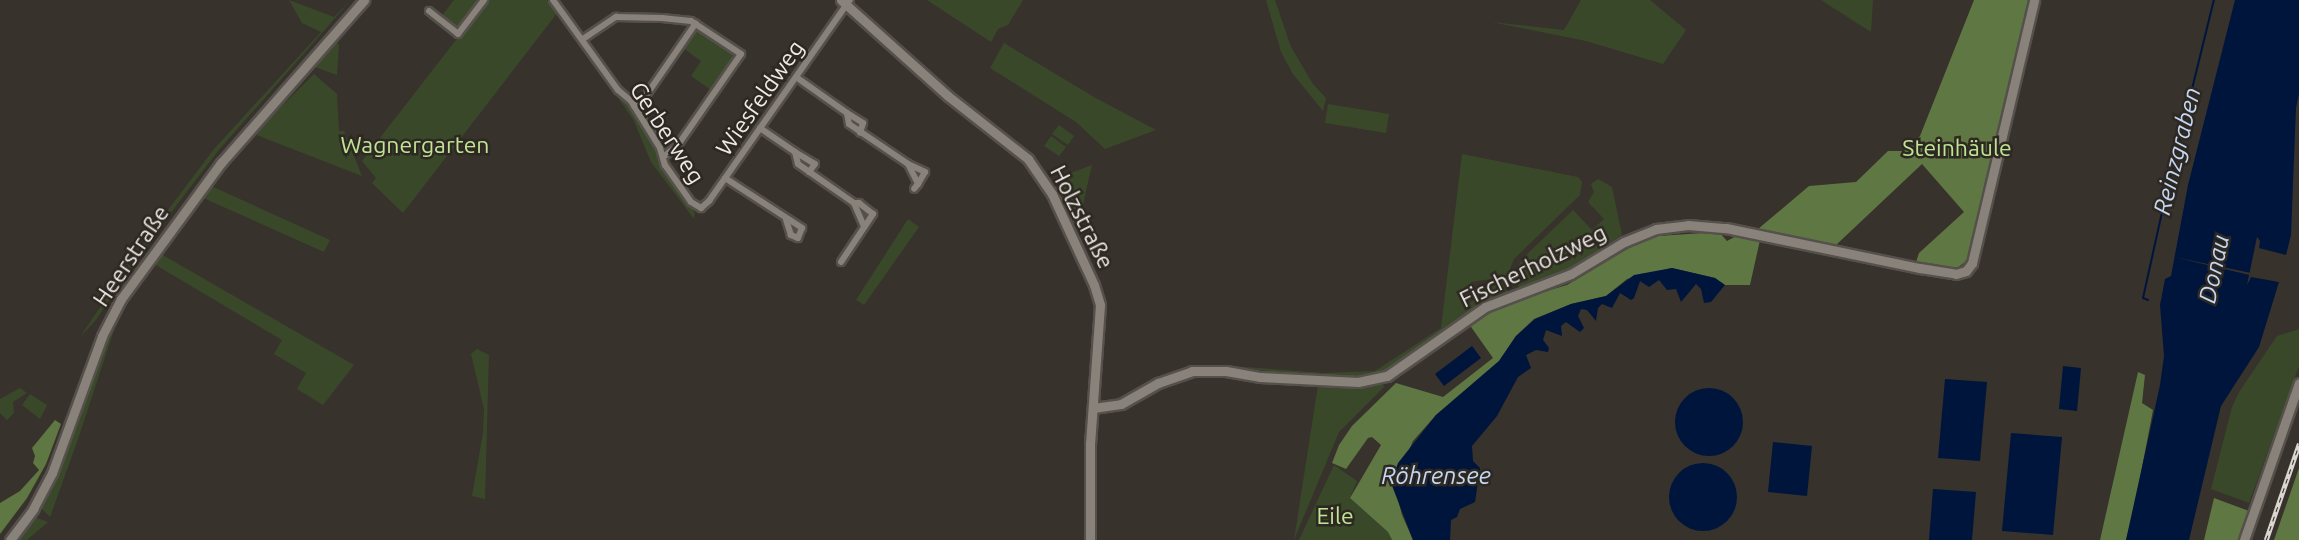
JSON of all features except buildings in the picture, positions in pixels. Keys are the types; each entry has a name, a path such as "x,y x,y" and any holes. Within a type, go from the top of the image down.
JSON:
{"street":[{"name":"Heerstraße","path":"10,540 33,509 52,473 102,336 121,299 221,163 364,0"},
{"path":"429,11 458,34 484,0"},
{"name":"Gerberweg","path":"553,0 618,90 634,106 691,202 701,208"},
{"name":"Fischerholzweg","path":"1093,408 1121,404 1158,383 1192,371 1226,371 1260,377 1358,382 1387,376 1485,306 1571,274 1624,242 1656,229 1688,225 1726,228 1920,268 1956,274 1966,271 1974,255 2034,0"},
{"name":"Wiesfeldweg","path":"701,208 796,77 846,2"},
{"name":"Holzstraße","path":"846,2 948,96 1028,159 1045,179 1098,294 1100,321 1093,408 1090,540"},
{"path":"583,39 616,17 662,18 696,23 741,54 676,148 663,158"},
{"path":"634,106 642,101 696,23"},
{"path":"796,77 847,113 849,124 860,133 908,164 926,172 916,186 908,164"},
{"path":"760,128 795,152 798,164 873,213 841,261"},
{"path":"724,178 786,220"},
{"path":"854,203 864,227"},
{"path":"2244,540 2299,383"}],"green space":[{"path":"289,0 334,17 351,0 218,151 156,232 153,230 214,149 321,32 302,23"},
{"path":"454,0 480,0 456,28 441,17"},
{"name":"Wagnergarten","path":"487,0 547,0 558,12 403,213 372,183 376,178 362,161"},
{"path":"927,0 1023,0 1008,25 998,29 991,42"},
{"path":"1266,0 1275,0 1291,47 1313,84 1326,98 1323,111 1293,74 1281,52"},
{"path":"1581,0 1650,0 1686,30 1663,64 1586,41 1491,22 1564,30"},
{"path":"1821,0 1873,0 1871,32"},
{"name":"Steinhäule","path":"1974,0 2030,0 1968,260 1957,268 1916,262 1919,253 1964,212 1922,164 1835,246 1758,229 1809,186 1856,182 1888,151 1904,151 1920,136"},
{"path":"560,14 628,103 658,148 665,170 695,213 694,219 651,162 634,121"},
{"path":"699,28 731,49 734,62 711,90 691,76 701,61 683,48"},
{"path":"335,43 339,44 337,75 315,67"},
{"path":"1004,43 1094,97 1156,130 1105,149 1076,122 990,68"},
{"path":"314,74 337,94 339,131 344,131 362,176 254,134"},
{"path":"1328,104 1389,114 1386,133 1325,123"},
{"path":"1059,125 1074,136 1068,145 1052,134"},
{"path":"1051,136 1066,147 1059,156 1044,146"},
{"path":"1462,154 1578,177 1582,182 1580,195 1514,259 1507,276 1507,292 1464,316 1398,365 1375,375 1358,378 1299,375 1219,365 1323,373 1375,371 1441,328","holes":["1505,278 1467,305 1471,282"]},
{"path":"1092,165 1085,195 1079,236 1055,179"},
{"path":"1598,179 1612,187 1622,235 1566,270 1521,288 1516,284 1517,268 1523,258 1573,210 1592,230 1604,219 1588,202 1594,192 1591,184"},
{"path":"209,185 330,240 324,252 201,197"},
{"path":"908,219 919,227 864,305 856,300"},
{"path":"1719,232 1727,241 1740,234 1760,240 1750,285 1725,285 1715,278 1672,268 1627,279 1606,296 1571,304 1534,319 1516,336 1499,361 1436,415 1413,441 1394,484 1402,515 1413,540 1392,540 1388,532 1350,498 1381,445 1372,437 1368,438 1346,469 1332,463 1339,445 1352,426 1396,383 1443,397 1493,358 1469,324 1510,302 1567,285 1629,248 1658,236"},
{"path":"149,235 153,236 95,321 80,337"},
{"path":"1084,253 1106,299 1099,402 1104,309 1101,291"},
{"path":"161,254 354,365 323,405 297,389 306,373 274,354 282,340 154,264"},
{"path":"115,327 50,517 42,509 41,502 69,440 109,329"},
{"path":"2299,329 2299,366 2249,503 2211,489 2232,407 2239,392 2277,336"},
{"path":"477,349 489,355 485,499 472,496 483,433 484,409 471,354"},
{"path":"2138,372 2145,375 2142,403 2153,410 2135,504 2126,540 2100,540"},
{"path":"1318,385 1385,386 1339,432 1294,540"},
{"path":"20,388 27,393 13,402 14,413 7,420 0,413 0,399"},
{"path":"30,394 47,405 40,419 22,405"},
{"path":"55,420 61,424 46,464 27,498 0,534 0,503 20,491 39,470 33,463 35,456 32,448"},
{"name":"Eile","path":"1334,465 1357,481 1350,498 1388,532 1392,540 1299,540"},
{"path":"2299,468 2299,540 2274,540"},
{"path":"2214,498 2249,511 2238,540 2204,540"},
{"path":"32,516 48,522 27,540 13,540"}],"water":[{"name":"Donau","path":"2235,0 2299,0 2299,94 2296,108 2291,235 2286,255 2259,248 2260,241 2257,237 2247,285 2251,277 2279,282 2259,347 2221,406 2189,540 2126,540 2160,385 2164,356 2160,305 2165,279 2171,276 2188,185"},
{"name":"Röhrensee","path":"1672,268 1715,278 1725,285 1711,302 1704,303 1701,289 1696,284 1681,302 1676,289 1667,290 1659,280 1649,287 1640,281 1631,300 1620,293 1612,308 1602,304 1598,308 1596,321 1587,310 1581,309 1578,316 1584,328 1580,332 1566,322 1561,326 1562,336 1546,330 1543,340 1549,348 1548,352 1536,350 1526,355 1531,368 1518,377 1497,416 1472,446 1473,461 1480,468 1475,502 1460,509 1457,517 1451,520 1450,540 1413,540 1391,483 1398,463 1436,415 1499,361 1516,336 1535,319 1571,304 1606,296 1634,275"},
{"path":"1472,346 1481,358 1444,386 1435,374"},
{"path":"2063,366 2081,368 2077,411 2059,409"},
{"path":"1945,379 1987,382 1980,461 1938,458"},
{"path":"1709,388 1722,391 1733,398 1740,409 1743,422 1740,435 1733,446 1722,453 1709,456 1696,453 1685,446 1678,435 1675,422 1678,409 1685,398 1696,391"},
{"path":"2011,433 2062,437 2053,535 2002,531"},
{"path":"1773,442 1812,446 1807,496 1768,492"},
{"path":"1703,463 1716,466 1727,473 1734,484 1737,497 1734,510 1727,521 1716,528 1703,531 1690,528 1679,521 1672,510 1669,497 1672,484 1679,473 1690,466"},
{"path":"1933,489 1976,492 1972,540 1929,540"}],"pier":[{"path":"2174,257 2280,279 2282,283 2279,284"}],"waterway":[{"name":"Reinzgraben","path":"2148,300 2143,298 2214,0"}],"railway":[{"path":"2266,540 2299,444"}]}
